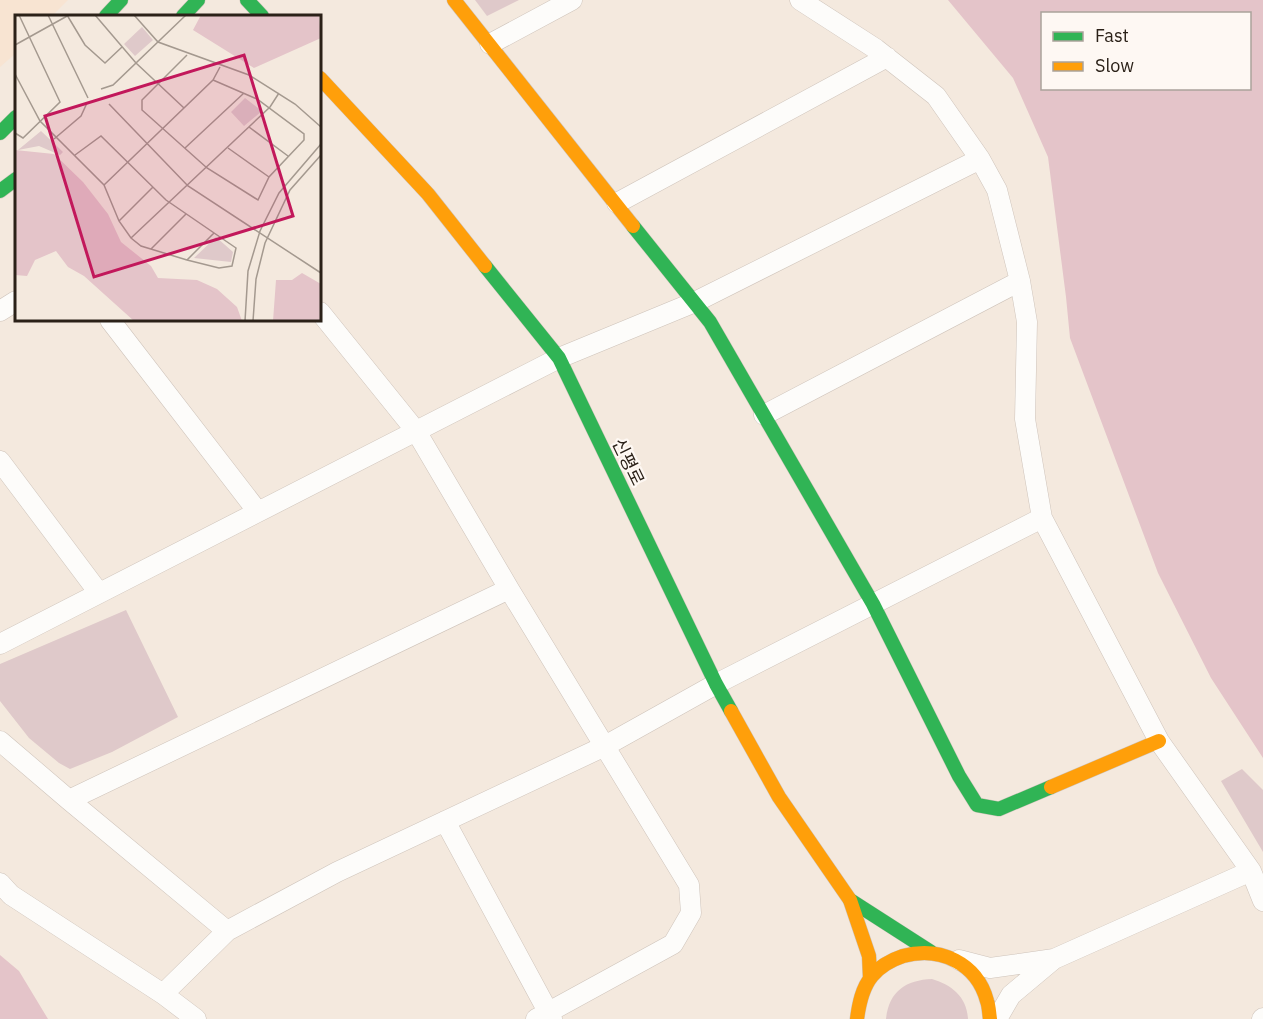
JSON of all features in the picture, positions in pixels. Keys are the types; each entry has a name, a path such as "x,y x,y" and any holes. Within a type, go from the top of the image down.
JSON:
{"street":[{"path":"107,15 121,0"},
{"path":"184,15 198,0"},
{"path":"247,0 261,15"},
{"path":"454,0 710,322 873,603 959,776 977,805 999,809 1159,741"},
{"path":"490,44 572,0"},
{"path":"800,0 887,57 936,96 980,159 997,190 1020,281 1027,322 1025,419 1042,518 1159,741 1251,870 1263,901"},
{"path":"617,203 887,57"},
{"name":"신평로","path":"321,79 428,194 559,358 716,684 779,797 850,900"},
{"path":"0,133 15,118"},
{"path":"0,644 559,358 695,302 980,159"},
{"path":"0,191 15,180"},
{"path":"764,415 1020,281"},
{"path":"0,311 15,302"},
{"path":"321,313 416,431 689,885 691,912 673,944 546,1017 445,821"},
{"path":"111,321 258,512"},
{"path":"0,461 99,593"},
{"path":"163,994 227,931 337,873 605,746 716,684 1042,518"},
{"path":"69,800 509,589"},
{"path":"0,741 227,931"},
{"path":"997,1019 1011,994 1054,959 1251,870"},
{"path":"0,883 11,895 163,994 196,1019"},
{"path":"850,900 931,952 990,968 1054,959"},
{"path":"850,900 869,956 870,978"},
{"path":"857,1019 860,998 870,978 887,962 908,953 931,952"},
{"path":"953,958 972,971 984,988 990,1008 990,1019"}],"shaded area":[{"path":"0,0 68,0 53,15 15,15 15,54 0,67"},
{"path":"475,0 519,0 487,16"},
{"path":"948,0 1263,0 1263,758 1211,678 1158,573 1070,338 1048,157 1013,78"},
{"path":"126,610 178,717 112,752 70,769 59,763 29,738 0,701 0,664"},
{"path":"1242,769 1263,790 1263,852 1221,781"},
{"path":"0,955 19,971 48,1019 0,1019"},
{"path":"932,979 952,988 957,993 965,1004 968,1019 886,1019 891,1001 900,989 914,982"}],"traffic: fast":[{"path":"107,15 121,0"},
{"path":"184,15 198,0"},
{"path":"247,0 261,15"},
{"path":"0,133 15,118"},
{"path":"0,191 15,180"},
{"path":"633,226 710,322 873,604 959,776 977,805 999,809 1051,787"},
{"path":"485,266 559,358 731,711"},
{"path":"850,900 931,952"}],"traffic: slow":[{"path":"454,0 633,226"},
{"path":"321,79 428,194 485,266"},
{"path":"731,711 779,797 850,900 869,956 870,978"},
{"path":"1051,787 1159,741"},
{"path":"857,1019 863,991 879,969 903,956 930,953 955,960 966,967 982,988 989,1007 990,1019"}]}
